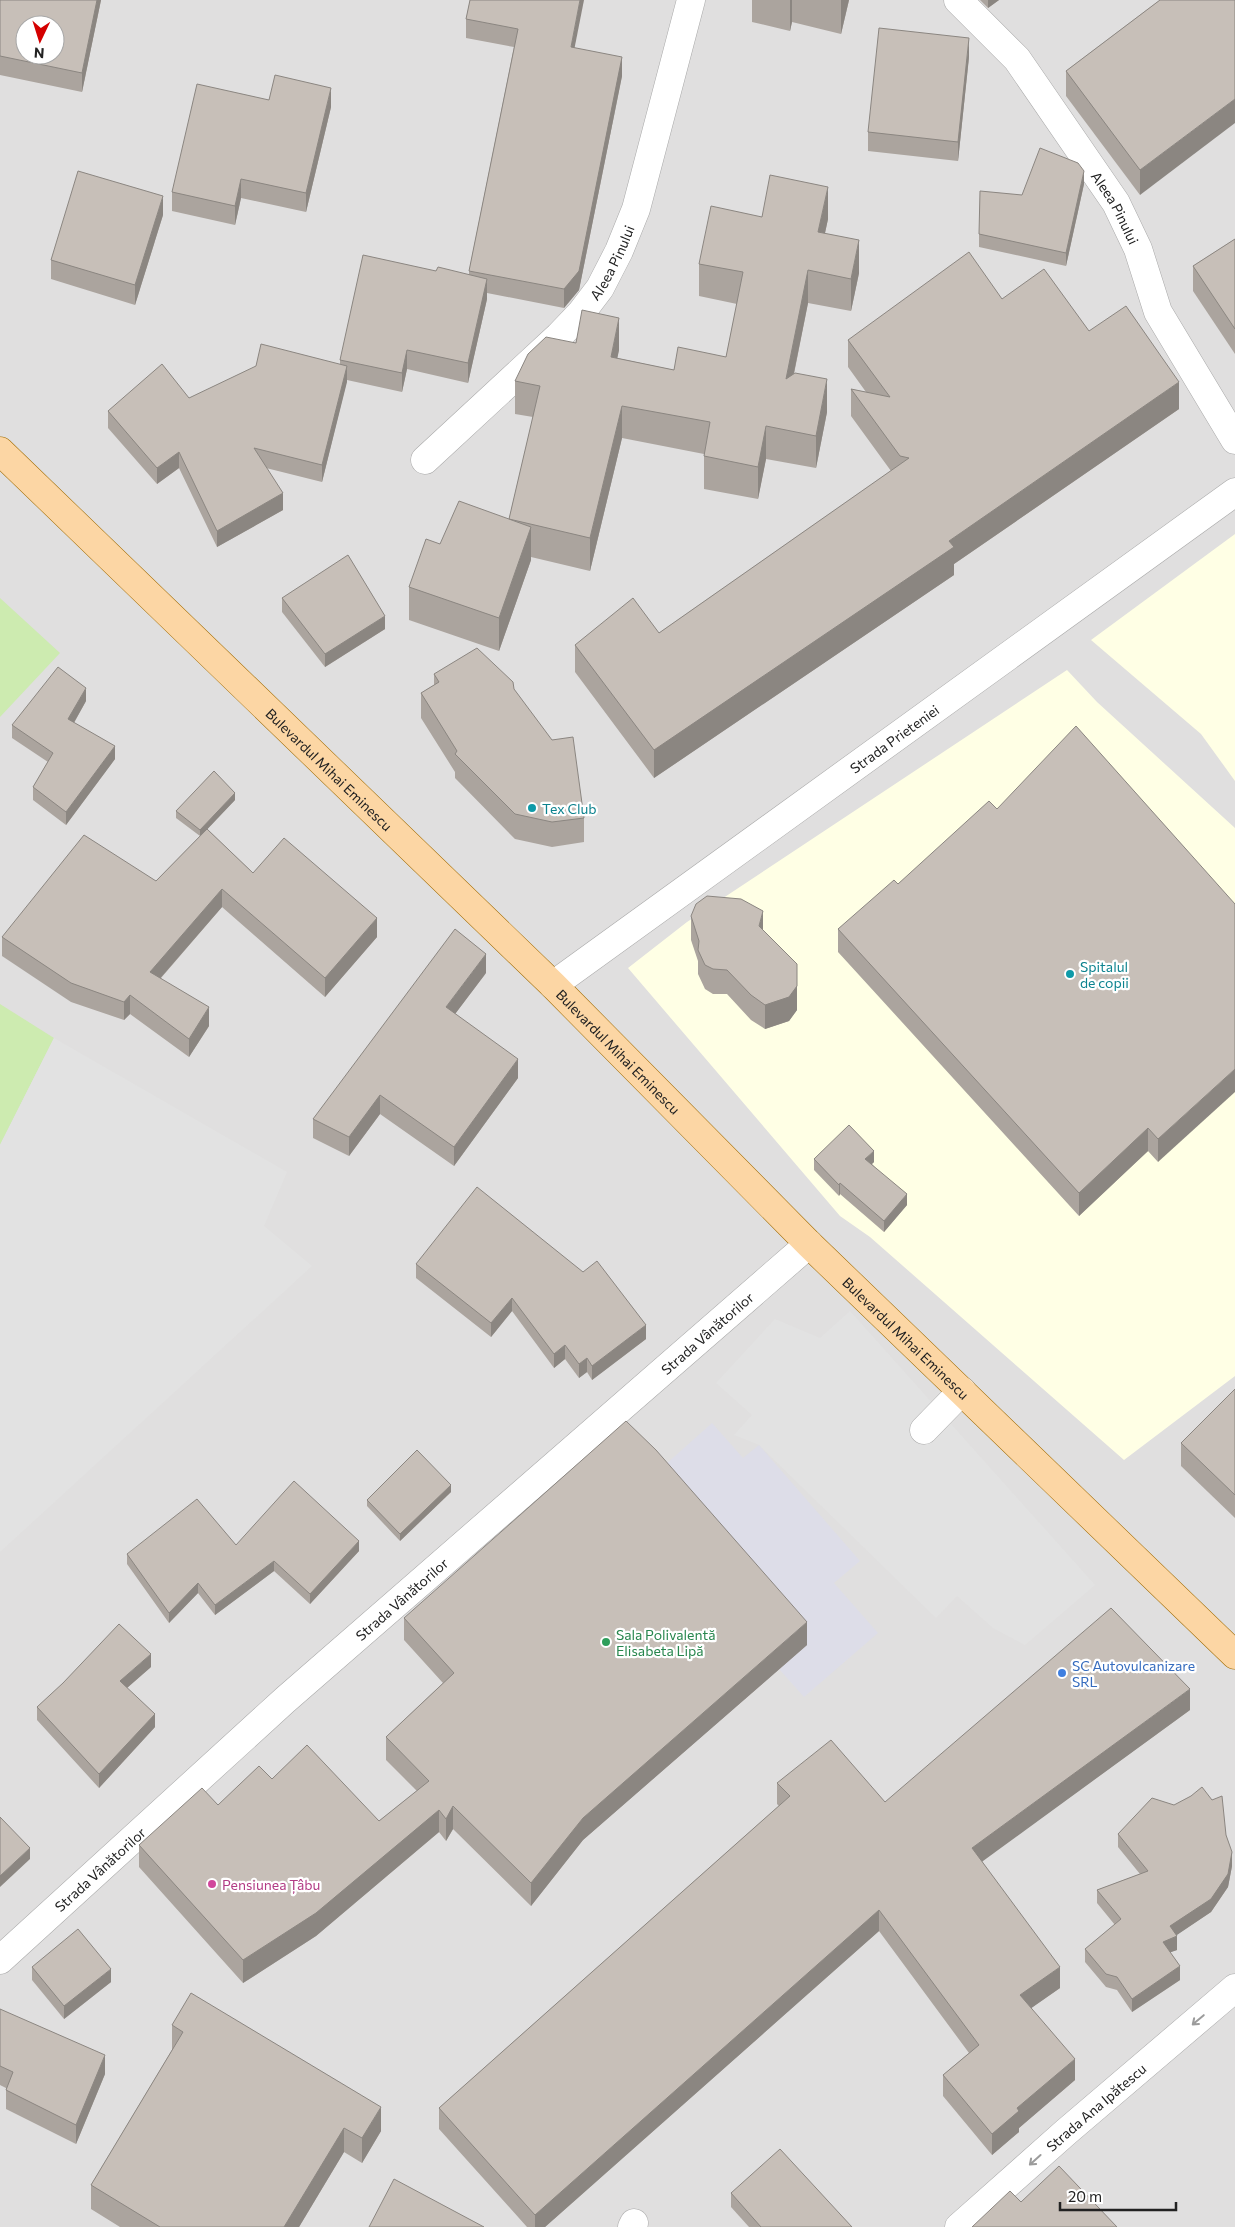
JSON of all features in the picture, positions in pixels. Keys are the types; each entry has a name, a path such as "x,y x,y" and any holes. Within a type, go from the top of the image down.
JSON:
{"main road":[{"name":"Bulevardul Mihai Eminescu","path":"0,452 553,984 809,1244 1235,1655"}],"street":[{"name":"Aleea Pinului","path":"425,460 559,336 581,313 600,288 619,251 636,210 691,0"},
{"name":"Aleea Pinului","path":"958,0 1017,59 1116,203 1138,249 1158,312 1235,440"},
{"name":"Strada Prieteniei","path":"553,984 1235,492"},
{"name":"Strada Vânătorilor","path":"0,1960 285,1700 809,1244"},
{"path":"924,1430 962,1391"},
{"name":"Strada Ana Ipătescu","path":"959,2227 1066,2132 1235,1988"}],"shaded area":[{"path":"0,0 1235,0 1235,2227 0,2227"},
{"path":"1235,534 1235,781 1201,734 1091,640"},
{"path":"1067,670 1097,702 1235,828 1235,1376 1124,1460 870,1237 840,1216 628,968 687,922"},
{"path":"54,1038 287,1172 264,1226 312,1266 0,1552 0,1145"},
{"path":"850,1311 1095,1585 1025,1645 993,1628 957,1596 936,1618 759,1445 734,1435 752,1415 716,1383 775,1319 820,1338"},
{"path":"712,1423 743,1458 759,1445 860,1561 834,1583 878,1633 804,1697 779,1669 656,1473"}],"green space":[{"path":"0,598 60,653 0,717"},
{"path":"0,1004 54,1038 0,1145"}],"building":[{"path":"0,0 97,0 82,73 43,65 65,65 65,15 15,15 15,59 0,56"},
{"path":"470,0 580,0 571,47 622,57 579,271 564,289 469,271 518,29 466,19"},
{"path":"1160,0 1235,0 1235,99 1140,170 1066,71"},
{"path":"879,28 969,38 958,142 868,132"},
{"path":"275,75 331,88 306,193 241,179 235,206 172,192 197,84 269,100"},
{"path":"1040,148 1078,163 1084,171 1066,253 979,234 980,191 1022,195"},
{"path":"78,171 163,196 135,285 51,260"},
{"path":"770,175 828,187 818,232 859,240 851,279 808,270 786,379 795,373 827,379 816,436 766,426 758,467 704,456 710,422 622,406 590,538 509,519 540,386 515,381 528,354 546,337 576,343 582,310 619,318 611,357 674,370 678,347 726,357 743,272 699,264 711,206 762,217"},
{"path":"1235,239 1235,329 1193,266"},
{"path":"969,252 1002,299 1044,269 1089,331 1126,306 1179,382 949,541 954,547 654,750 575,645 633,598 659,633 909,458 900,456 851,389 890,397 848,340"},
{"path":"363,255 436,271 438,267 487,279 468,363 407,350 402,373 340,360"},
{"path":"261,344 347,366 322,465 254,448 283,493 217,531 179,452 157,468 108,411 162,364 189,398 256,366"},
{"path":"459,501 531,527 499,618 409,587 426,539 440,544"},
{"path":"348,555 385,616 325,654 282,598"},
{"path":"477,648 513,682 514,689 552,740 573,737 584,818 552,822 515,814 455,754 457,751 421,693 439,682 434,674"},
{"path":"58,667 86,688 68,719 115,746 66,812 33,787 53,753 12,725"},
{"path":"1076,726 1235,904 1235,1069 1158,1139 1148,1128 1079,1193 838,929 894,880 898,884 989,801 997,809"},
{"path":"214,771 235,793 200,830 176,811"},
{"path":"207,829 253,873 284,838 377,918 325,978 222,889 150,972 209,1007 189,1039 130,995 124,1002 71,983 2,937 84,835 156,881"},
{"path":"707,896 741,899 763,911 759,926 797,964 797,986 789,997 765,1005 751,995 727,970 713,969 705,965 698,950 699,941 691,916 696,904"},
{"path":"455,929 486,954 446,1007 518,1059 454,1147 380,1095 349,1137 313,1119"},
{"path":"849,1125 874,1151 865,1159 907,1194 884,1221 840,1183 839,1185 814,1159"},
{"path":"477,1187 583,1272 597,1261 646,1325 592,1366 587,1358 579,1364 565,1345 554,1354 512,1298 491,1323 416,1264"},
{"path":"1235,1389 1235,1495 1181,1443"},
{"path":"626,1421 656,1450 807,1622 583,1818 531,1883 453,1806 446,1819 439,1810 316,1913 243,1960 139,1845 202,1788 218,1805 259,1766 272,1779 307,1745 379,1821 429,1781 386,1737 454,1673 404,1618"},
{"path":"417,1450 451,1485 400,1534 367,1500"},
{"path":"294,1481 359,1541 310,1594 274,1561 215,1605 198,1583 169,1613 127,1554 197,1499 236,1545"},
{"path":"1111,1608 1190,1689 972,1848 1060,1967 1020,1995 1075,2059 1017,2108 1019,2111 992,2134 943,2075 979,2045 879,1910 535,2215 439,2108 790,1796 777,1783 831,1740 885,1802"},
{"path":"119,1624 151,1654 120,1681 155,1714 99,1774 37,1707 63,1683"},
{"path":"1202,1787 1212,1800 1222,1796 1226,1835 1232,1852 1228,1874 1211,1899 1170,1926 1177,1936 1163,1942 1180,1966 1132,1999 1117,1977 1106,1974 1085,1949 1121,1919 1097,1890 1148,1871 1118,1834 1152,1798 1174,1805 1191,1796"},
{"path":"0,1817 30,1848 0,1876"},
{"path":"78,1929 111,1969 64,2006 32,1967"},
{"path":"191,1993 381,2107 362,2138 344,2128 284,2227 160,2227 91,2185 183,2032 172,2025"},
{"path":"0,2009 105,2055 76,2125 6,2090 13,2072 0,2066"},
{"path":"780,2149 852,2227 761,2227 731,2193"},
{"path":"1059,2166 1117,2227 972,2227 1010,2191 1021,2202"},
{"path":"394,2179 484,2227 369,2227"}],"place":[{"name":"Tex Club","path":"532,808"},
{"name":"Spitalul de copii","path":"1070,974"},
{"name":"Sala Polivalentă Elisabeta Lipă","path":"606,1642"},
{"name":"SC Autovulcanizare SRL","path":"1062,1673"},
{"name":"Pensiunea Țâbu","path":"212,1884"}]}
